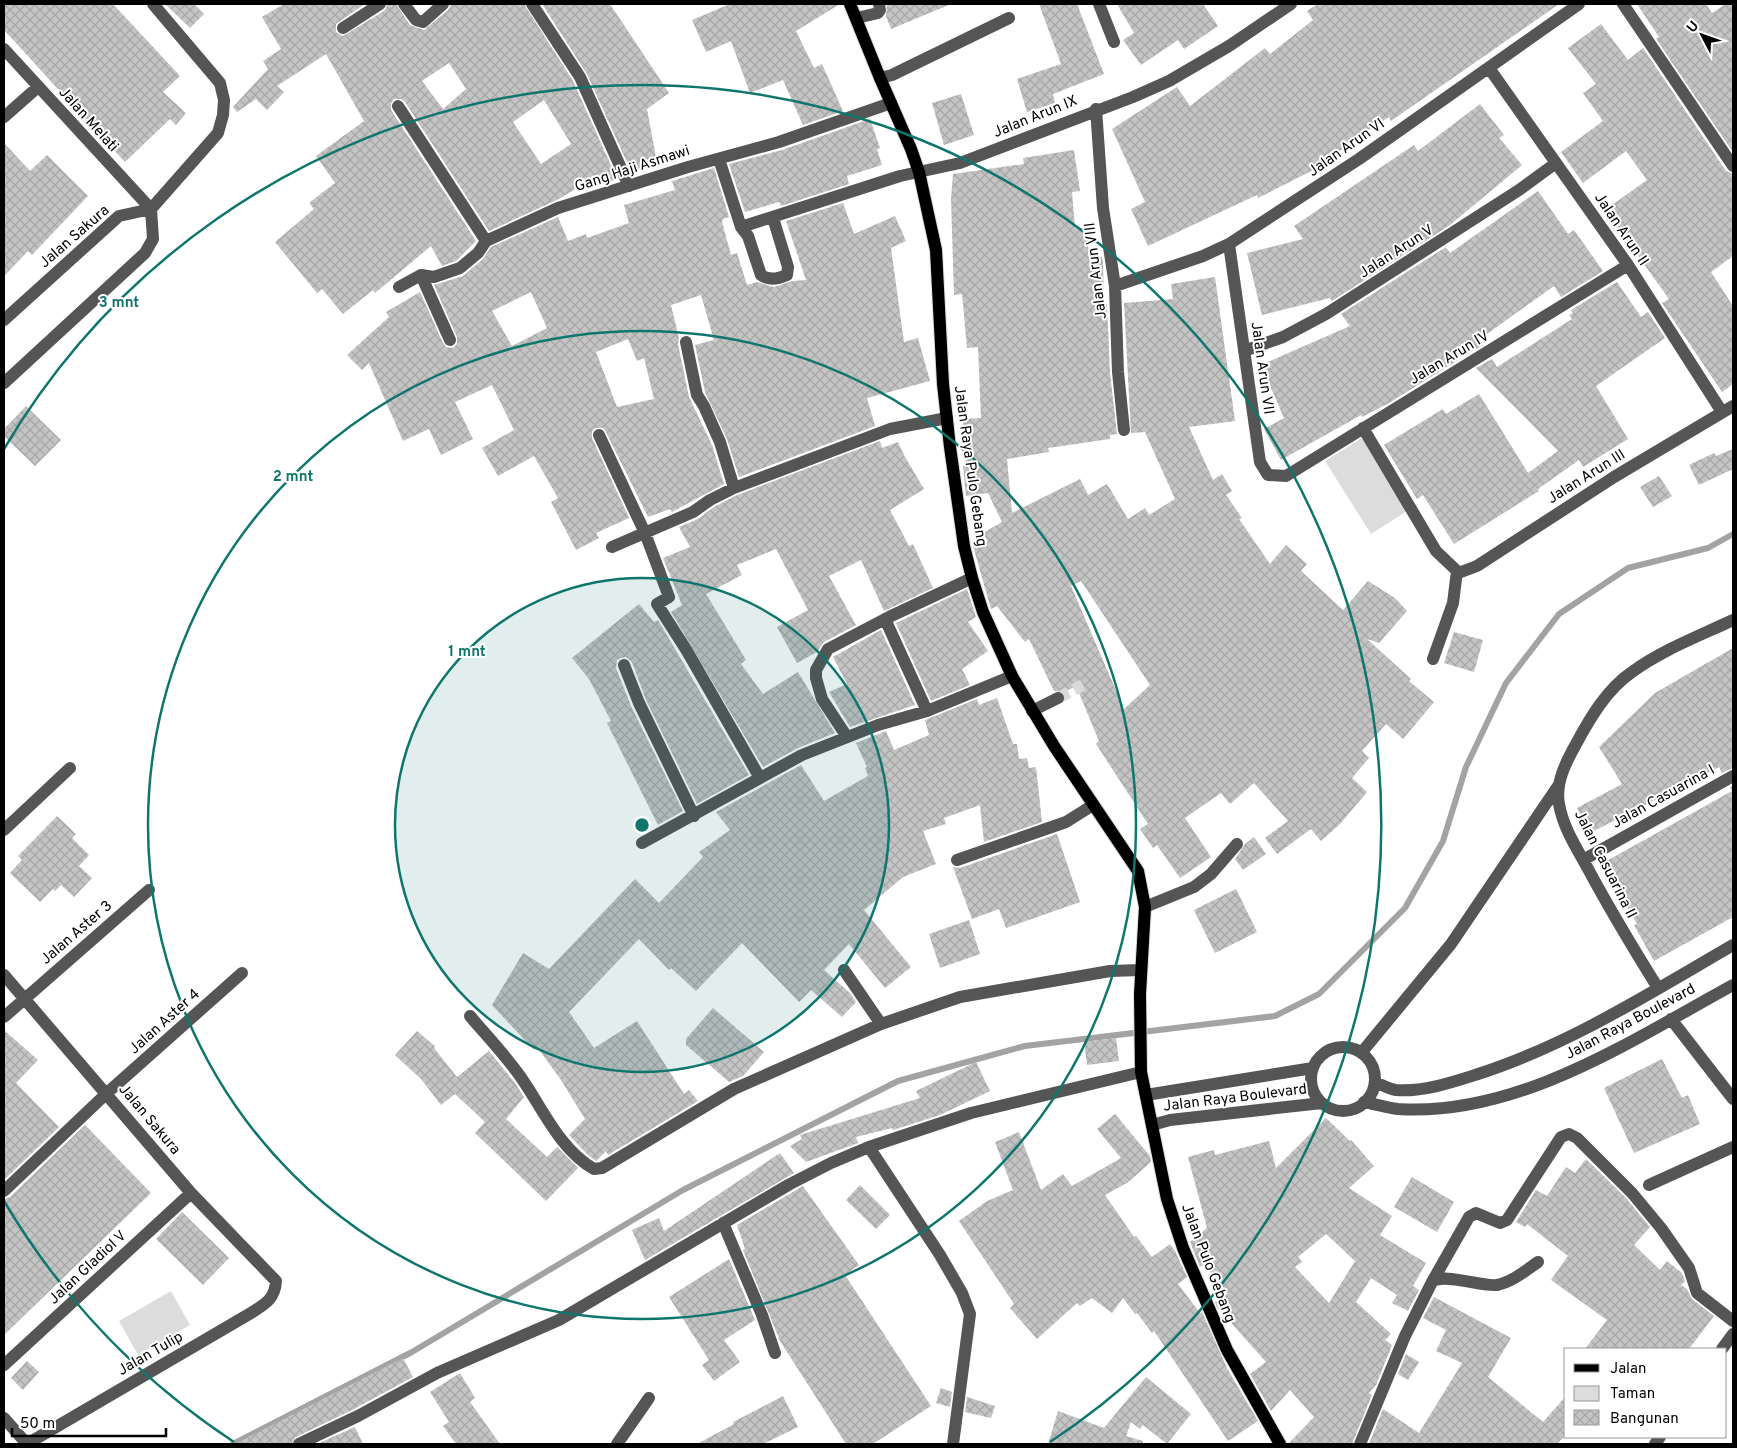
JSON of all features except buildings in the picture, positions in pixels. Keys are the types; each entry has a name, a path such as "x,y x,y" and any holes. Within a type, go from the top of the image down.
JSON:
{"main road":[{"name":"Jalan Raya Pulo Gebang","path":"850,4 919,172 936,250 947,418 955,496 964,546 983,612 1012,676 1032,710 1138,870 1145,906 1140,994 1140,1051"},
{"name":"Jalan Pulo Gebang","path":"1140,1051 1141,1072 1167,1199 1183,1248 1236,1369 1280,1444"}],"street":[{"path":"4,383 146,253 153,239 151,209 218,133 223,115 224,100 220,83 154,4"},
{"path":"343,28 380,4"},
{"path":"404,4 416,20 423,22 443,4"},
{"path":"532,4 580,77 629,186"},
{"path":"857,18 878,13 880,10 879,4"},
{"path":"1099,4 1114,42"},
{"name":"Jalan Arun IX","path":"741,227 919,172 960,163 1096,109 1133,97 1168,81 1230,46 1292,4"},
{"name":"Jalan Arun VI","path":"1115,286 1203,256 1229,244 1329,180 1579,4"},
{"path":"1623,4 1733,166"},
{"path":"880,78 892,75 1009,18"},
{"name":"Jalan Melati","path":"4,50 151,209"},
{"name":"Jalan Arun II","path":"1489,68 1728,409"},
{"path":"4,117 38,87"},
{"name":"Gang Haji Asmawi","path":"399,286 421,275 434,277 460,268 478,253 486,241 558,208 788,139 891,103"},
{"path":"398,106 486,241"},
{"name":"Jalan Arun VIII","path":"1096,109 1103,208 1115,286 1118,372 1124,430"},
{"path":"719,159 741,227 748,236 761,275 765,278 778,279 787,275 788,267 773,218"},
{"name":"Jalan Arun V","path":"1244,351 1283,337 1326,314 1519,190 1556,163"},
{"name":"Jalan Sakura","path":"4,320 119,216 151,209"},
{"name":"Jalan Arun VII","path":"1229,244 1260,462 1268,475 1286,476"},
{"name":"Jalan Arun IV","path":"1286,476 1628,265"},
{"path":"421,275 450,340"},
{"path":"686,342 697,395 720,442 734,488"},
{"name":"Jalan Arun III","path":"1457,571 1461,572 1476,566 1614,477 1728,409"},
{"path":"612,547 693,512 710,500 734,488 890,429 947,418"},
{"path":"1363,428 1436,551 1457,571 1453,603 1433,659"},
{"path":"599,434 645,533 669,597 657,604 687,651 760,778"},
{"path":"847,737 822,699 816,670 828,649 885,619 972,578"},
{"path":"885,619 927,711"},
{"name":"Jalan Casuarina II","path":"1658,988 1612,914 1566,828 1559,804 1558,786 1567,760 1590,719 1610,692 1630,673 1655,658 1733,620"},
{"path":"624,666 639,703 694,816"},
{"path":"642,843 802,755 847,737 927,711 1012,676"},
{"path":"1032,710 1058,698"},
{"path":"4,830 70,768"},
{"name":"Jalan Casuarina I","path":"1583,860 1733,776"},
{"path":"1362,1052 1451,944 1558,786"},
{"path":"957,860 1066,822 1093,804"},
{"path":"1145,906 1194,887 1211,874 1237,844"},
{"name":"Jalan Aster 3","path":"4,1017 149,890"},
{"name":"Jalan Raya Boulevard","path":"1375,1082 1395,1090 1420,1089 1460,1080 1505,1066 1555,1045 1733,945"},
{"path":"844,970 881,1024"},
{"path":"470,1016 520,1075 548,1121 580,1159 594,1169 602,1168 734,1089 881,1024 960,997 1110,971 1141,970"},
{"name":"Jalan Aster 4","path":"4,1191 107,1093 242,974"},
{"name":"Jalan Sakura","path":"4,975 191,1193 276,1281"},
{"name":"Jalan Raya Boulevard","path":"1364,1102 1398,1109 1450,1108 1509,1095 1593,1062 1733,985"},
{"path":"1671,1019 1733,1099"},
{"path":"1345,1047 1362,1052 1370,1061 1374,1071 1375,1082 1371,1093 1358,1107 1343,1110 1334,1109 1322,1103 1315,1093 1311,1081 1313,1068 1319,1058 1328,1050 1345,1047"},
{"name":"Jalan Raya Boulevard","path":"1146,1095 1313,1068"},
{"path":"301,1444 351,1420 437,1373 560,1320 798,1179 869,1147 1006,1103 1141,1072"},
{"name":"Jalan Raya Boulevard","path":"1152,1125 1170,1120 1322,1103"},
{"path":"1360,1444 1404,1336 1469,1217 1479,1213 1500,1223 1507,1220 1561,1137 1569,1134 1577,1138 1632,1193 1661,1228 1689,1268 1697,1292 1733,1322"},
{"path":"869,1147 940,1255 962,1293 970,1314 952,1444"},
{"path":"1649,1185 1733,1147"},
{"name":"Jalan Gladiol V","path":"4,1365 191,1193"},
{"path":"723,1223 762,1315 775,1353"},
{"path":"1432,1282 1441,1278 1487,1286 1507,1283 1538,1262"},
{"name":"Jalan Tulip","path":"27,1444 251,1313 270,1300 275,1292 276,1281"},
{"path":"1723,1348 1733,1334"},
{"path":"617,1444 649,1398"},
{"path":"4,1418 27,1444"}],"green space":[{"path":"1362,438 1407,511 1371,534 1325,461"},
{"path":"171,1291 190,1325 138,1355 119,1321"}],"waterway":[{"path":"233,1444 412,1352 683,1190 898,1081 1025,1046 1275,1016 1319,994 1405,908 1443,841 1466,767 1506,683 1559,614 1628,568 1708,548 1733,534"}],"tunnel":[{"path":"1058,698 1083,685"}]}
